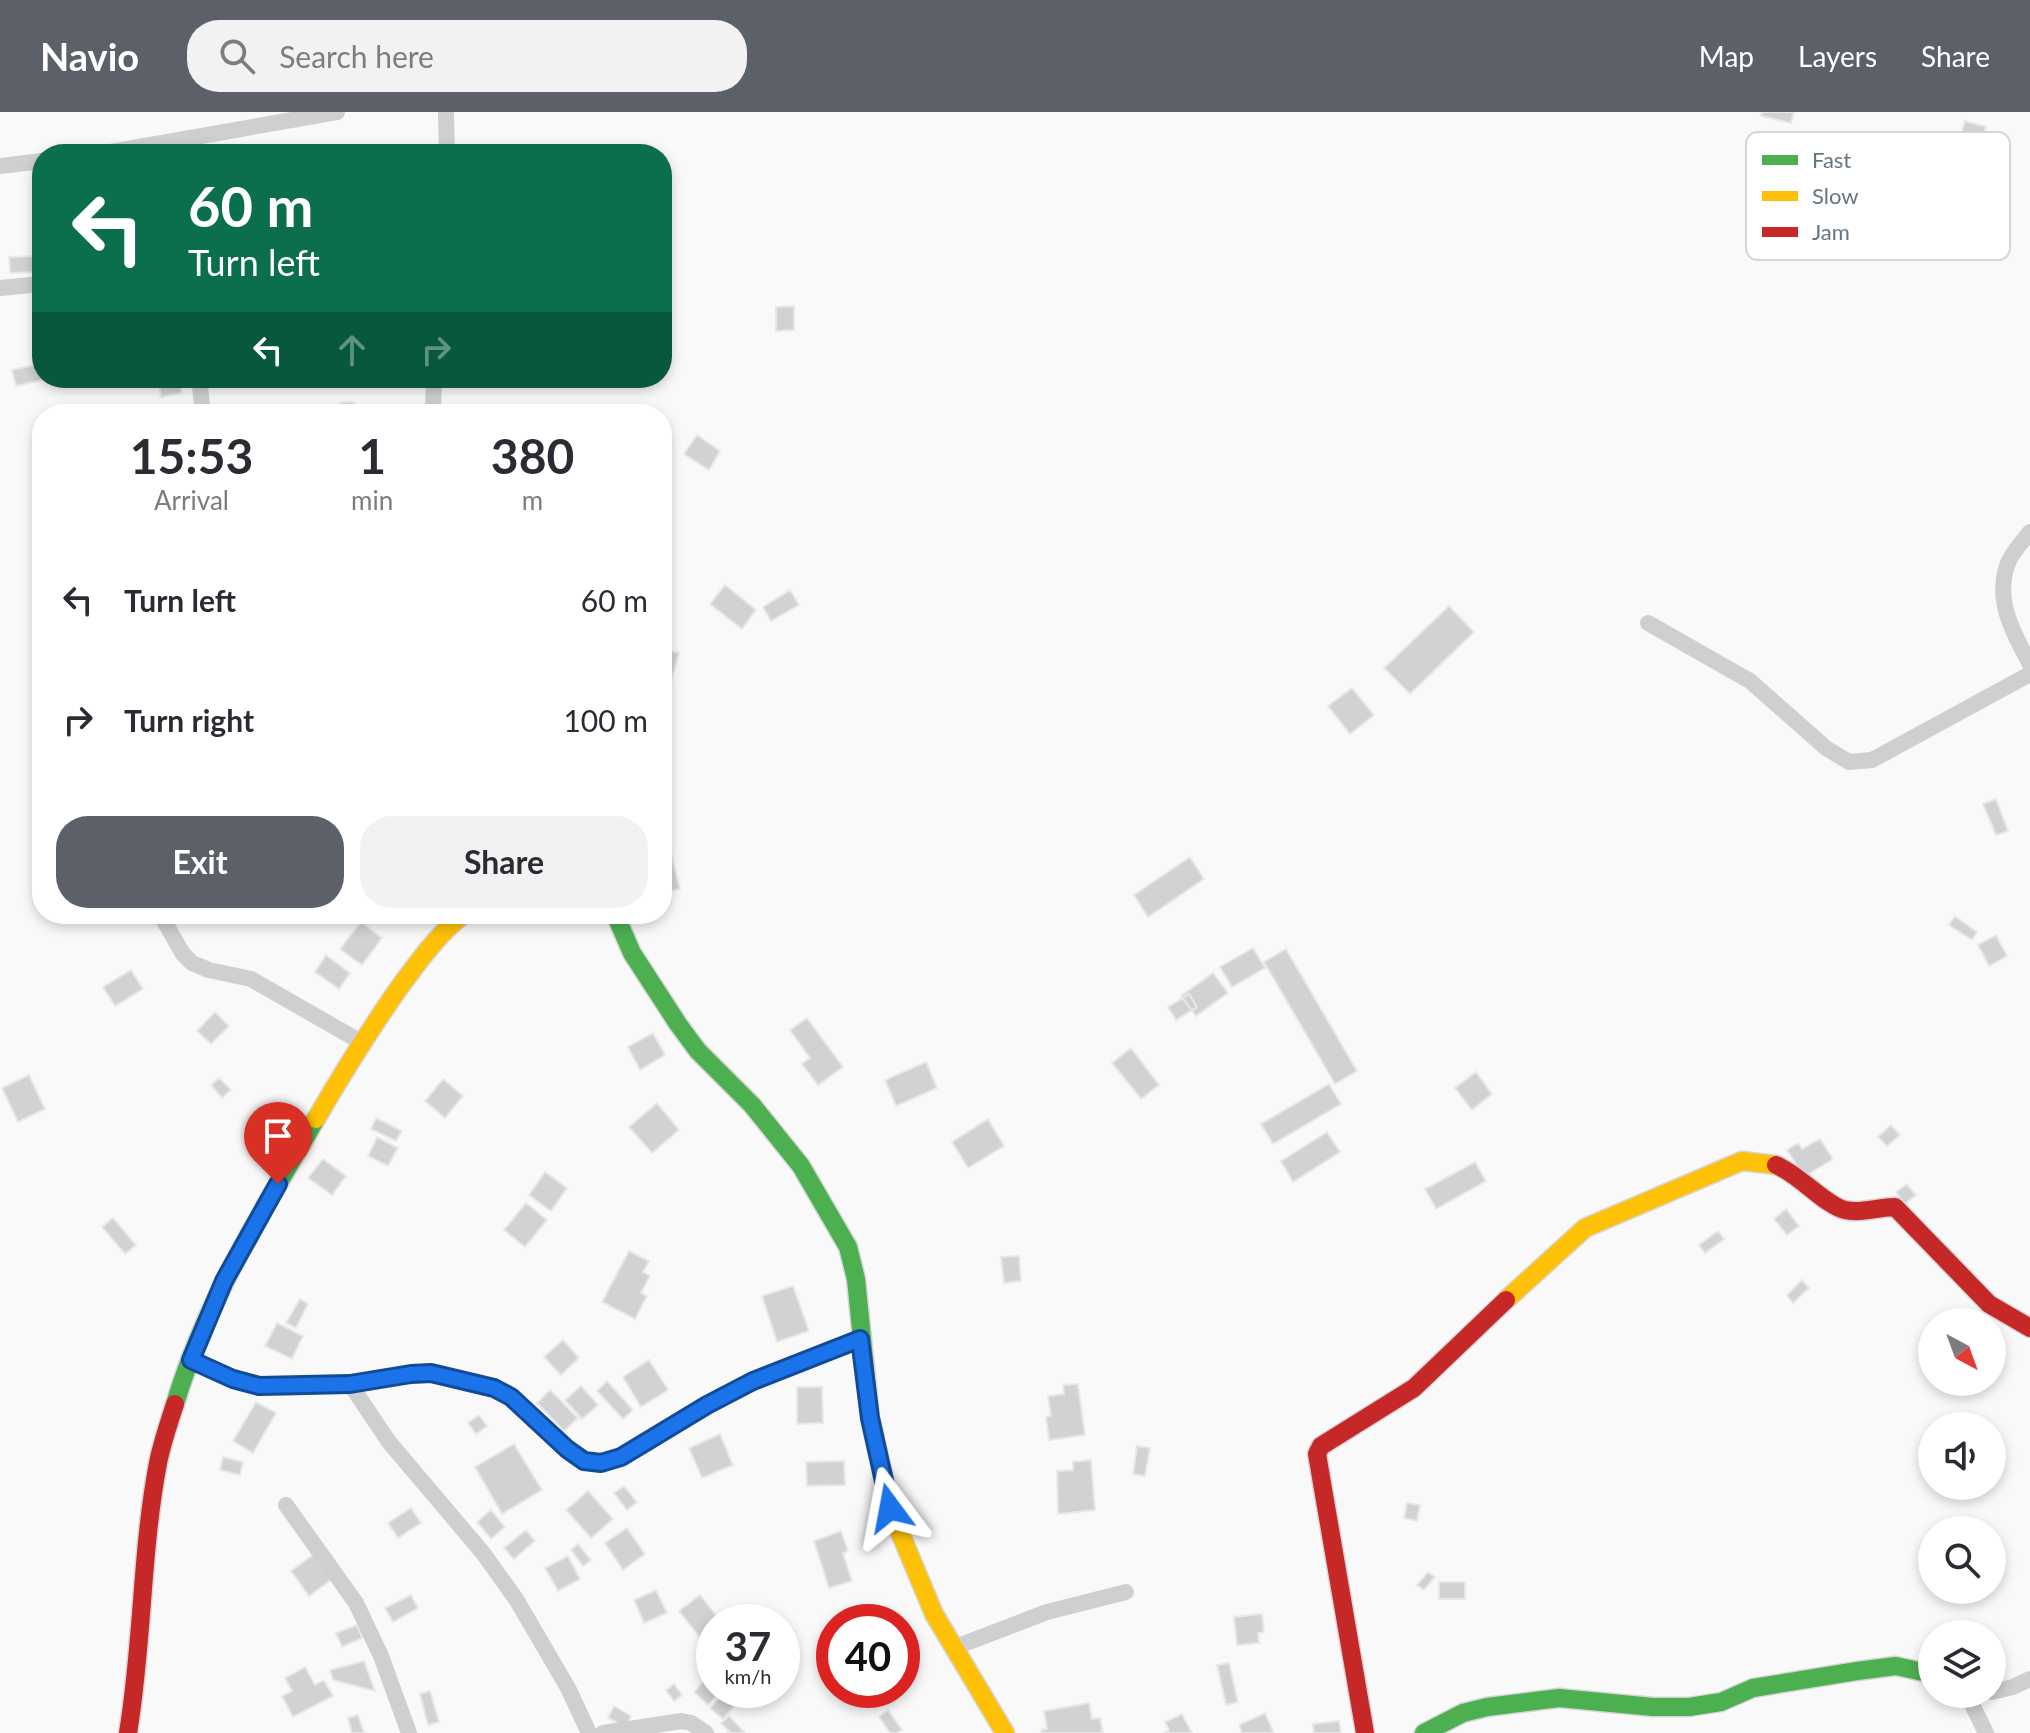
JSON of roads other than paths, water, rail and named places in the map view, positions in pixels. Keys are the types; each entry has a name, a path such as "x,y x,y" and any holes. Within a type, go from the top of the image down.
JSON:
{"street":[{"path":"159,144 337,112"},
{"path":"446,112 447,144"},
{"path":"0,166 32,162"},
{"path":"0,288 32,285"},
{"path":"2030,532 2008,561 2003,583 2004,609 2030,664"},
{"path":"1648,623 1750,681 1826,748 1849,762 1872,760 2030,674"},
{"path":"166,924 183,954 192,963 251,979 361,1042"},
{"path":"128,1733 133,1711 143,1572 158,1461 191,1360 224,1281 244,1243 361,1042 429,947 451,924"},
{"path":"619,924 632,953 678,1024 698,1051 752,1105 818,1193 854,1263 870,1418 890,1508 934,1614 1005,1733"},
{"path":"1365,1733 1317,1454 1319,1449 1414,1388 1585,1228 1742,1161 1764,1160 1796,1176 1835,1207 1853,1211 1880,1205 1895,1207 1989,1304 2030,1328"},
{"path":"191,1360 233,1379 259,1386 350,1384 431,1373 494,1388 522,1406 584,1461 601,1463 621,1457 753,1381 860,1339"},
{"path":"350,1384 389,1442 483,1553 516,1599 568,1688 589,1733"},
{"path":"286,1505 356,1603 381,1656 409,1733"},
{"path":"953,1648 1059,1608 1126,1592"},
{"path":"1424,1733 1463,1713 1487,1707 1559,1698 1653,1707 1689,1707 1721,1702 1753,1688 1857,1671 1896,1666 1918,1671"},
{"path":"2006,1689 2030,1679"},
{"path":"1974,1708 1986,1733"},
{"path":"603,1733 682,1721 706,1733"}]}
